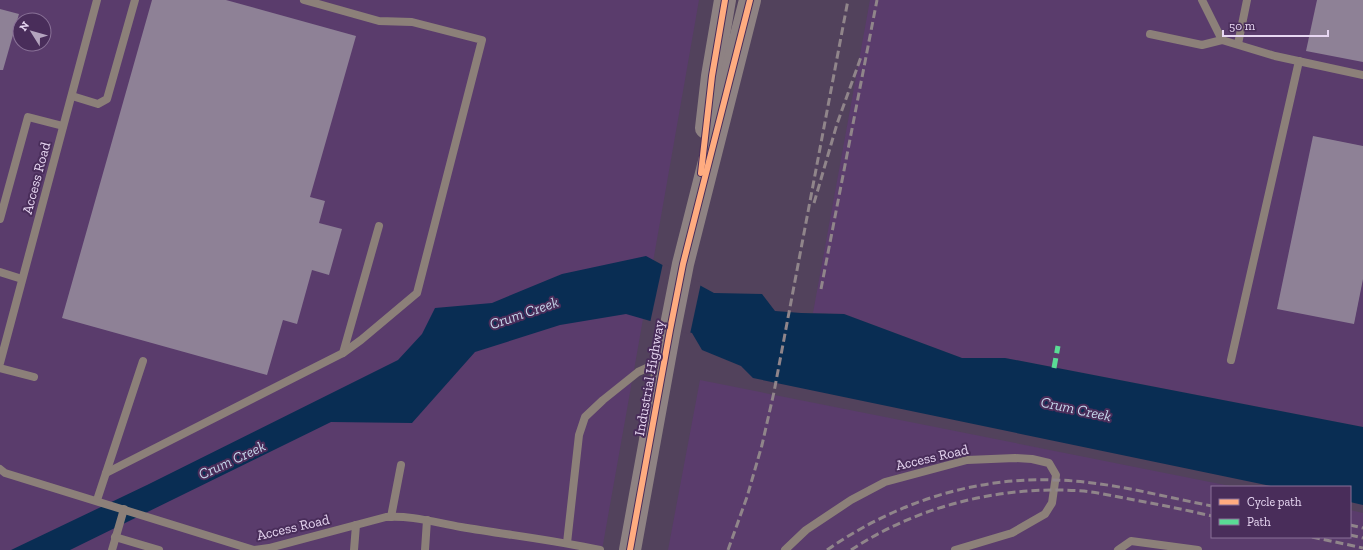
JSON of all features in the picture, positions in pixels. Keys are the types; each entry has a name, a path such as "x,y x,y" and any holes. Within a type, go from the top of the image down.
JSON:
{"main road":[{"name":"Industrial Highway","path":"697,211 712,76 725,0"},
{"name":"Industrial Highway","path":"630,550 683,264 750,0"}],"lane":[{"name":"Access Road","path":"0,363 97,0"},
{"path":"72,96 98,104 107,99 135,0"},
{"path":"106,473 343,353 361,340 417,293 482,40 412,22 378,21 304,0"},
{"path":"1202,0 1222,40"},
{"path":"1238,44 1247,0"},
{"path":"1150,34 1202,45 1222,40 1275,56 1363,75"},
{"path":"1231,360 1299,61"},
{"path":"0,219 28,116 63,126"},
{"path":"343,353 379,226"},
{"path":"0,272 22,279"},
{"path":"567,543 579,434 585,417 603,400 638,372 664,360"},
{"path":"97,500 143,361"},
{"path":"0,368 34,377"},
{"name":"Access Road","path":"785,550 806,530 851,500 884,482 967,460 1015,458 1032,459 1049,463 1056,475 1052,503 1045,514 1012,533 955,550"},
{"path":"391,517 401,465"},
{"name":"Access Road","path":"0,469 5,473 97,500 254,550 270,548 356,525 399,516 567,543 600,550"},
{"path":"112,550 124,509"},
{"path":"425,550 427,520"},
{"path":"354,550 356,525"},
{"path":"115,537 159,550"},
{"path":"1118,550 1131,541 1198,550"}],"shaded area":[{"path":"0,0 699,0 602,550 0,550"},
{"path":"870,0 1363,0 1363,427 1005,358 962,358 844,314 813,313"},
{"path":"700,380 1230,486 1211,486 1211,538 1351,538 1351,510 1363,513 1363,550 668,550"}],"water":[{"name":"Crum Creek","path":"646,256 714,293 762,294 775,311 844,314 962,358 1005,358 1363,427 1363,505 1351,502 1351,486 1270,486 753,378 741,366 702,350 692,333 626,314 560,325 475,352 412,423 331,422 70,550 11,550 147,485 398,360 422,334 435,308 492,303 562,274"}],"pier":[{"path":"663,263 701,283 690,334 650,323"}],"building":[{"path":"152,0 226,0 356,36 310,197 325,201 319,223 342,229 329,275 312,270 297,324 283,320 267,375 62,318"},
{"path":"1317,0 1363,0 1363,62 1306,51"},
{"path":"0,9 12,12 12,38 3,70 0,70"},
{"path":"1313,136 1363,146 1363,279 1354,324 1277,309"}],"railway":[{"path":"728,550 747,497 762,445 774,392 848,0"},
{"path":"821,289 877,0"},
{"path":"814,203 837,124 861,57"},
{"path":"827,550 879,519 906,507 934,497 993,483 1023,480 1054,480 1094,483 1211,506"},
{"path":"851,550 877,534 933,510 963,501 1023,491 1084,491 1211,516"},
{"path":"1351,525 1363,528"},
{"path":"1351,535 1363,538"},
{"path":"1317,538 1363,548"}],"marked path":[{"path":"1054,368 1058,346"}],"cycle path":[{"path":"701,173 712,76 725,0"},
{"path":"630,550 683,264 750,0"}]}
